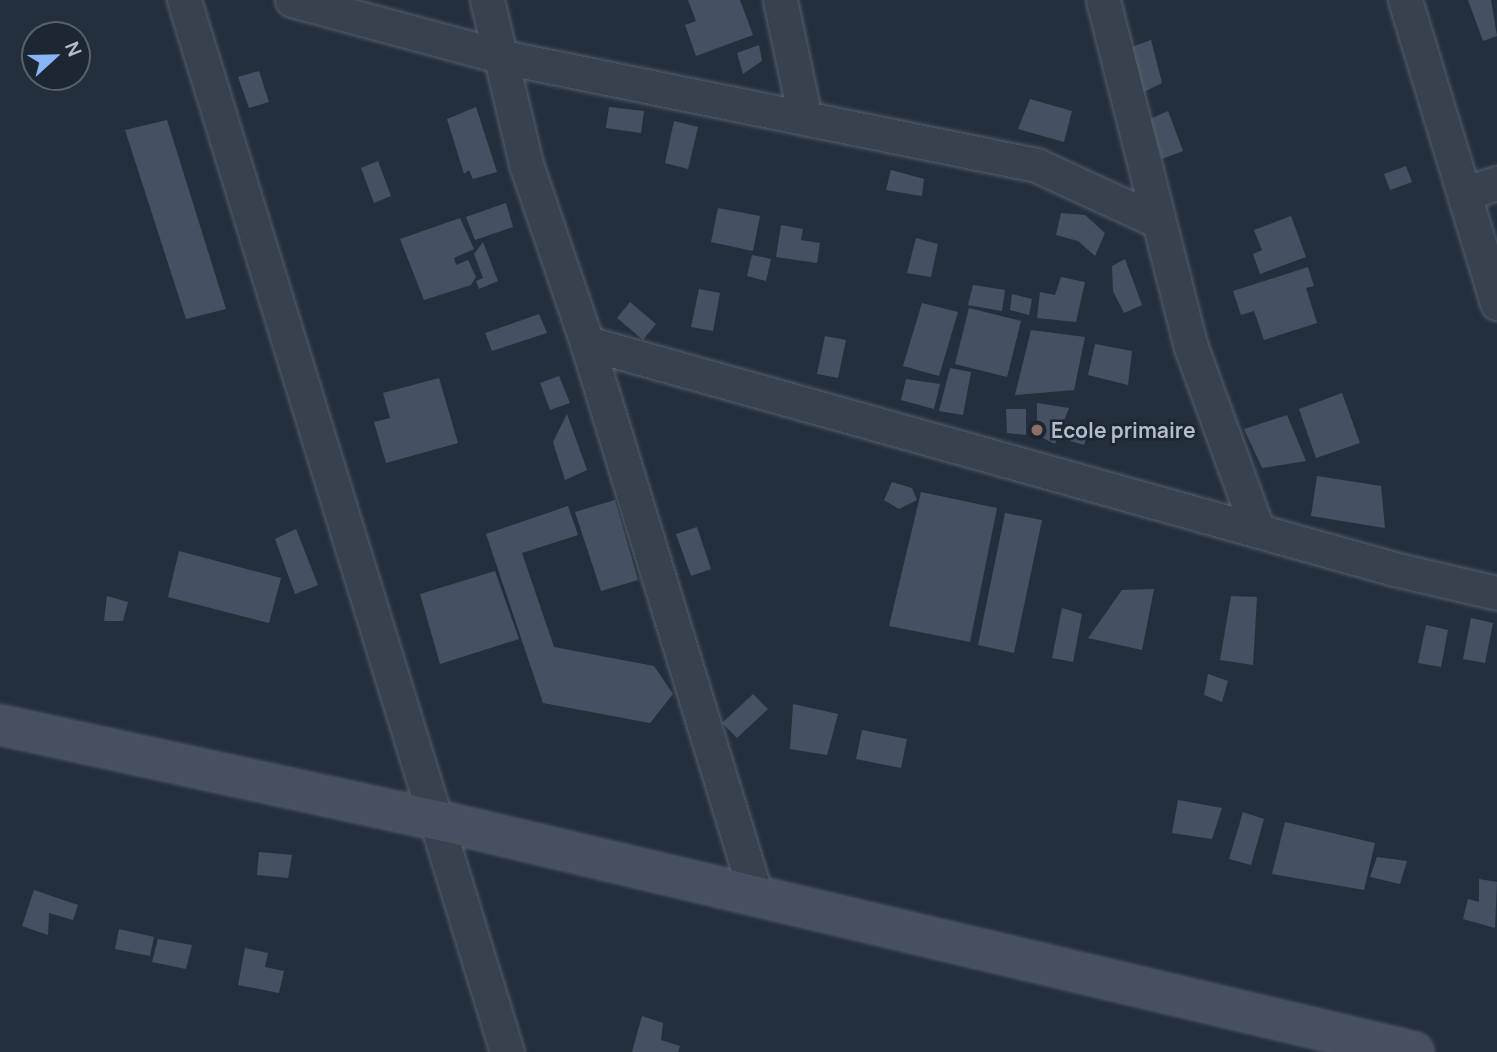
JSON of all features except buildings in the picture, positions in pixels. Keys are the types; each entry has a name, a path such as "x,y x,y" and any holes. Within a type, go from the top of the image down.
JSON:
{"street":[{"path":"184,0 507,1052"},
{"path":"292,0 503,57 1036,165 1158,221"},
{"path":"487,0 503,57 526,164 587,343 756,895"},
{"path":"780,0 804,118"},
{"path":"1103,0 1191,347 1257,528"},
{"path":"1405,0 1497,303"},
{"path":"1465,193 1497,183"},
{"path":"587,343 1257,528 1394,569 1497,593"},
{"path":"0,724 756,895 1414,1052"}],"place":[{"name":"Ecole primaire","path":"1037,430"}]}
